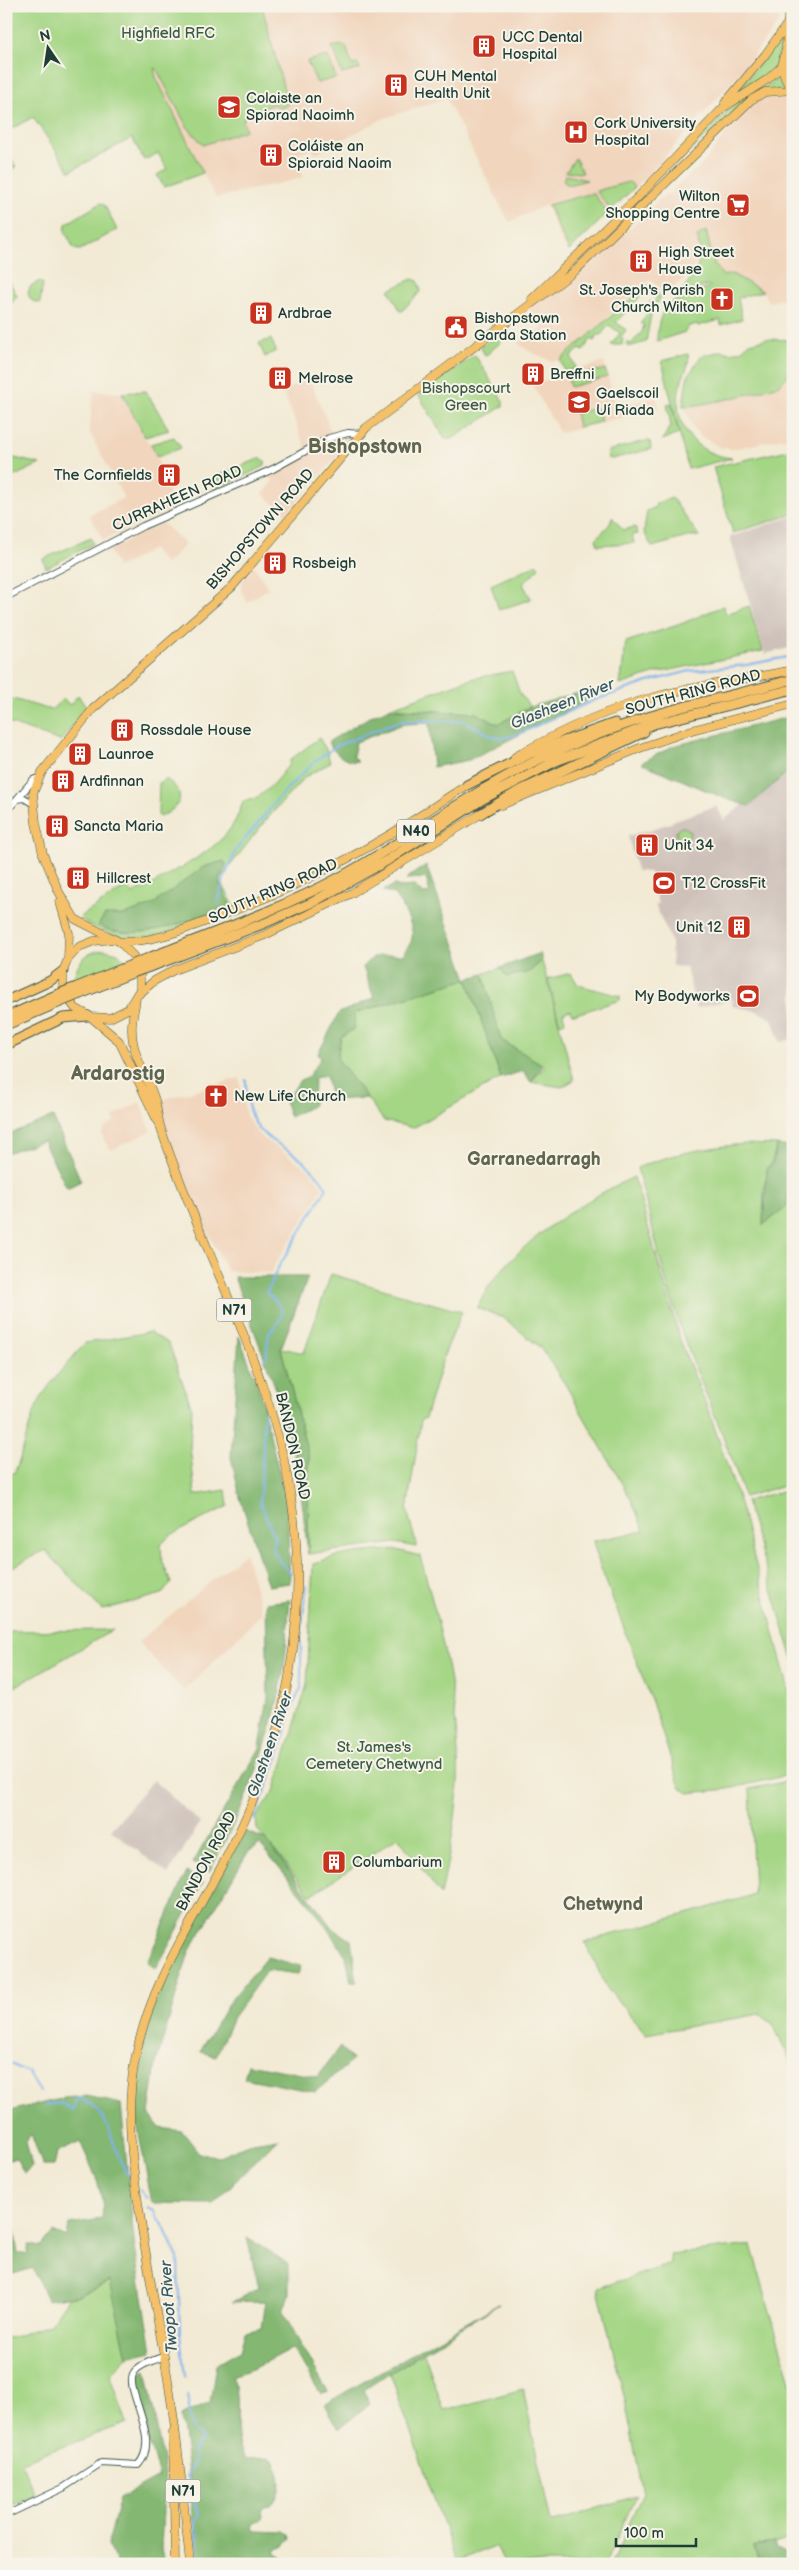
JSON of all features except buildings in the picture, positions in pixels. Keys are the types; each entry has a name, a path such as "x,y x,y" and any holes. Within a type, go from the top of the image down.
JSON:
{"highway":[{"name":"SOUTH RING ROAD","path":"6,1017 153,961 314,890 380,854 487,787 546,756 634,722 681,707 793,679"},
{"name":"SOUTH RING ROAD","path":"153,961 249,930 313,902 380,864 483,799 556,761 620,735 700,711 793,689"},
{"path":"467,785 531,753 580,734 634,716 681,707"},
{"path":"480,814 556,772 638,734 700,711"},
{"path":"6,1001 50,981 63,972"},
{"name":"SOUTH RING ROAD","path":"6,1025 57,999"},
{"path":"6,1045 63,1018 89,1016"}],"main road":[{"path":"789,6 793,16"},
{"path":"789,6 783,65 786,82 793,89"},
{"path":"723,108 727,100 759,62 787,24"},
{"path":"786,48 793,37"},
{"name":"BISHOPSTOWN ROAD","path":"516,313 639,196 723,108 768,79 783,65"},
{"name":"BISHOPSTOWN ROAD","path":"116,941 78,922 70,913 59,892 40,844 34,804 34,787 38,778 93,709 232,587 376,418 516,313 549,292 604,245 751,100 765,92 793,89"},
{"path":"467,785 563,731 608,712 685,690 793,670"},
{"path":"480,814 648,745 692,730 793,704"},
{"name":"N40","path":"116,941 143,942 162,938 242,908 290,887 364,850 467,785"},
{"name":"N40","path":"137,997 154,981 174,970 307,917 352,893 480,814"},
{"name":"BISHOPSTOWN ROAD","path":"59,892 69,933 68,959"},
{"path":"68,959 86,944 116,941"},
{"name":"N71","path":"116,941 134,957 140,969 141,982 137,997"},
{"name":"N71","path":"68,959 63,972 63,985 67,997 75,1008 89,1016"},
{"path":"89,1016 100,1019 116,1016 128,1009 137,997"},
{"name":"BANDON ROAD","path":"137,997 132,1036 157,1105 159,1124"},
{"name":"BANDON ROAD","path":"89,1016 119,1041 159,1124 269,1402 291,1491 296,1533 298,1592 293,1654 286,1694 267,1764 238,1833 162,1975 147,2012 135,2058 130,2112 133,2172 180,2457 190,2564"},
{"name":"BANDON ROAD","path":"173,2418 171,2453 175,2564"}],"street":[{"name":"CURRAHEEN ROAD","path":"6,596 143,526 231,488 329,438 348,433 362,434"},
{"path":"6,812 33,780 38,778"},
{"path":"17,799 24,798 34,804"},
{"path":"6,2515 63,2488 101,2463 138,2465 146,2454 146,2443 140,2408 132,2380 133,2373 139,2367 163,2357"}],"shaded area":[{"name":"Cork University Hospital","path":"263,6 780,6 779,22 742,70 654,169 569,251 560,239 546,205 509,222 446,98 382,119 315,154 313,149 299,152 302,178 216,198 172,112 154,69 264,15"},
{"path":"768,97 793,100 793,301 792,298 768,302 762,290 723,276 714,263 706,233 704,254 686,277 665,294 650,280 560,360 551,361 529,351 518,343 542,330 529,310 613,244 666,194 672,194 674,188 705,162 731,126 759,100"},
{"name":"Gaelscoil Uí Riada","path":"604,362 616,407 656,397 659,408 560,433 533,386 563,373"},
{"path":"793,364 793,436 732,449 720,447 701,436 693,428 685,407 767,390 789,372"},
{"path":"309,378 332,433 332,440 350,438 347,441 350,442 286,514 263,494 273,481 269,476 304,454 305,446 283,391"},
{"path":"94,391 121,393 144,438 151,444 157,457 173,508 103,540 89,515 124,498 89,431"},
{"path":"793,516 793,647 765,654 730,537"},
{"path":"162,523 185,544 166,565 153,549 118,568 109,550"},
{"path":"254,565 268,589 247,602 241,589 242,582"},
{"path":"793,767 793,1039 780,1042 772,1019 757,1011 732,1006 733,999 696,1008 686,967 672,966 671,941 655,904 658,904 650,872 637,871 628,836 671,823 716,806 724,820 744,804 749,805"},
{"path":"239,1078 246,1116 260,1136 309,1170 323,1188 270,1273 227,1271 178,1170 158,1101"},
{"path":"140,1102 151,1131 111,1150 102,1134 104,1129 115,1121 113,1117"},
{"path":"245,1553 262,1613 184,1691 138,1642"},
{"path":"153,1780 200,1823 168,1874 111,1830"}],"green space":[{"name":"Highfield RFC","path":"6,6 262,6 288,105 281,108 273,104 245,116 243,122 246,130 203,145 186,125 156,68 154,69 156,77 203,173 164,187 157,175 167,169 158,153 144,160 132,138 70,171 33,117 6,132"},
{"path":"782,36 777,62 773,69 762,80 733,97"},
{"path":"793,44 793,82 788,66"},
{"path":"346,46 352,65 358,64 360,69 342,74 335,52 331,47"},
{"path":"328,56 336,78 317,83 307,61"},
{"path":"780,78 785,88 745,101 664,176 735,103"},
{"path":"6,151 16,167 6,172"},
{"path":"575,158 583,173 566,172"},
{"path":"565,175 587,180 568,185 563,181"},
{"path":"628,182 634,188 611,210 596,191"},
{"path":"593,193 608,213 569,251 548,205"},
{"path":"101,203 105,206 117,230 80,250 74,249 65,231 66,224"},
{"path":"706,231 714,263 723,276 732,274 763,291 738,298 742,319 721,325 720,320 698,326 697,324 689,326 685,332 657,341 658,327 665,309 679,299 710,287 709,285 676,295 689,283 697,269 699,245 697,236"},
{"path":"6,275 17,296 11,304 6,303"},
{"path":"412,279 418,281 421,291 401,312 389,290"},
{"path":"40,281 43,284 40,303 32,300 28,292 31,286"},
{"path":"648,285 661,297 651,314 646,342 628,347 626,344 627,341 631,344 642,332 644,325 641,323 651,308 650,301 652,303 657,298 648,288 616,322 626,330 621,337 623,339 622,345 611,345 620,333 609,325 600,336 598,334 594,341 591,339 583,351 580,349 571,356 576,368 565,372 560,360"},
{"path":"498,334 502,341 485,356 481,347"},
{"path":"271,339 276,351 265,357 259,343"},
{"path":"766,339 793,340 791,369 781,383 764,390 733,398 683,406 687,378 701,356 722,351 731,353 742,350 750,343"},
{"path":"688,354 688,363 680,385 678,403 684,427 698,445 719,456 732,458 688,469 662,361"},
{"name":"Bishopscourt Green","path":"475,355 503,401 503,406 452,439 445,439 418,394"},
{"path":"605,369 607,377 570,387 568,378"},
{"path":"146,391 169,430 145,437 122,393"},
{"path":"671,403 679,434 662,440 671,426 667,404"},
{"path":"598,408 601,422 578,427 575,413"},
{"path":"174,437 181,448 157,457 151,444"},
{"path":"650,441 651,449 612,459 608,458 608,451"},
{"path":"793,449 793,514 733,533 713,467"},
{"path":"6,456 40,464 6,480"},
{"path":"261,458 265,461 265,466 214,490 216,476"},
{"path":"672,498 699,536 687,537 652,547 644,532 647,511 654,508 657,503"},
{"path":"612,517 623,530 635,527 638,534 632,535 634,543 598,545 596,539 609,525"},
{"path":"91,538 93,544 46,568 43,559"},
{"path":"537,564 539,568 523,584 531,599 499,610 491,585"},
{"path":"723,606 726,614 749,606 763,651 656,673 620,685 626,642 681,624"},
{"path":"512,671 520,694 530,707 498,724 476,713 389,708 471,679"},
{"path":"592,689 594,697 469,760 433,767 429,723 403,724 356,742 353,756 358,761 344,759 328,742 371,716 388,709 476,713 498,724 530,707"},
{"path":"78,695 87,709 60,741 6,722 6,697 51,710 63,699 70,705"},
{"path":"793,716 793,767 749,806 729,800 641,763 673,746"},
{"path":"319,738 327,751 330,763 305,777 265,821 220,879 234,906 185,926 150,936 116,935 86,923 80,917 127,886 133,894 141,888 143,890 180,869 211,848 233,825 243,801 250,800 263,793 290,764 290,760"},
{"path":"166,779 177,790 179,800 173,809 160,817 158,815 159,783"},
{"path":"680,827 686,827 690,834 686,841 680,841 676,837 676,831"},
{"path":"224,861 226,865 218,881 230,905 182,923 147,932 129,933 113,931 98,925 105,915 124,915 152,905 203,867"},
{"path":"426,865 467,979 355,1013 354,1029 341,1037 337,1058 367,1098 331,1100 326,1076 314,1078 313,1105 290,1117 285,1103 300,1080 308,1077 321,1058 318,1054 339,1013 374,998 363,967 367,962 376,957 404,955 411,942 412,929 404,910 394,894 383,891 395,885 400,887 414,886 423,894 430,893 426,878 406,879"},
{"path":"105,950 118,953 126,961 73,982 76,969 83,959 92,953"},
{"path":"540,953 542,961 529,972 507,977 500,968"},
{"path":"542,961 574,1080 562,1087 531,1082 545,1066 501,1040 483,974 500,968 507,977 529,972"},
{"path":"571,973 578,985 620,996 620,1000 576,1014 572,1014 570,1010 563,1013 565,1022 560,1024 548,979"},
{"path":"483,974 501,1040 543,1065 531,1082 523,1071 501,1078 467,979"},
{"path":"467,979 501,1078 413,1128 384,1121 337,1058 341,1037 355,1013"},
{"path":"53,1117 81,1181 67,1188 43,1141 6,1153 6,1135"},
{"path":"743,1144 777,1145 764,1185 763,1224 787,1207 789,1186 793,1183 793,1483 744,1497 731,1457 678,1320 637,1168 663,1158 689,1152"},
{"path":"777,1145 793,1148 793,1183 789,1186 787,1207 763,1225 767,1167 772,1165"},
{"path":"634,1177 681,1343 711,1417 740,1504 793,1706 793,1774 728,1789 688,1793 680,1787 652,1702 599,1563 593,1541 644,1531 632,1501 565,1384 541,1348 504,1318 477,1308 488,1288 523,1248 545,1230 591,1199"},
{"path":"331,1274 462,1312 444,1355 425,1418 421,1420 407,1510 417,1547 395,1543 308,1554 309,1458 281,1348 304,1353"},
{"path":"234,1277 308,1277 281,1348 309,1458 308,1554 299,1475 278,1394"},
{"path":"150,1332 169,1344 192,1409 190,1446 195,1495 226,1490 228,1506 169,1536 161,1545 162,1560 171,1583 162,1594 102,1610 45,1550 6,1570 6,1475 14,1473 37,1405 56,1377 85,1343"},
{"path":"239,1336 259,1389 287,1506 290,1583 268,1586 240,1497 231,1457"},
{"path":"793,1488 793,1660 746,1501"},
{"name":"St. James's Cemetery Chetwynd","path":"397,1550 420,1556 440,1631 454,1707 458,1759 457,1793 454,1827 441,1895 398,1837 311,1895 257,1829 256,1818 275,1789 307,1685 313,1564 343,1555"},
{"path":"290,1600 284,1670 270,1730 243,1803 209,1872 193,1863 260,1748 268,1698 266,1603"},
{"path":"113,1630 6,1692 6,1637 11,1631"},
{"path":"793,1780 793,2067 773,2024 760,2014 646,2034 607,1988 585,1942 754,1895 750,1789"},
{"path":"245,1831 265,1839 334,1929 351,1940 357,1982 351,1982 346,1956 313,1908 260,1844 248,1852 189,1952 156,2063 149,2114 160,2128 182,2131 200,2154 219,2156 253,2142 278,2138 213,2204 152,2203 134,2107 140,2051 161,1984"},
{"path":"187,1872 203,1882 156,1969 147,1962"},
{"path":"267,1957 301,1966 298,1974 267,1970 233,2017 216,2056 200,2052 230,2001"},
{"path":"340,2047 353,2060 315,2092 244,2078 248,2064 317,2077"},
{"path":"86,2096 121,2104 134,2242 152,2351 127,2357 110,2281 80,2295 47,2300 33,2268 6,2276 6,2218 13,2221 18,2254 27,2254 29,2245 41,2247 53,2232 67,2238 69,2224 102,2219 103,2209 96,2179 80,2141 57,2152 54,2166 43,2166 31,2134 26,2141 32,2167 24,2173 16,2158 6,2161 6,2112 64,2098"},
{"path":"247,2238 289,2264 289,2294 283,2312 328,2392 321,2394 292,2348 252,2369 231,2376 237,2395 237,2428 239,2445 242,2452 246,2459 270,2458 275,2461 280,2484 275,2500 271,2505 265,2506 262,2510 263,2516 260,2521 253,2523 251,2527 255,2531 284,2532 289,2535 290,2539 285,2545 277,2548 275,2552 283,2557 273,2560 257,2558 258,2564 199,2564 181,2416 210,2403 216,2365 240,2351 245,2332 262,2328 266,2301 232,2302 259,2288"},
{"path":"751,2245 793,2392 793,2537 774,2543 754,2546 759,2564 611,2564 643,2493 625,2400 598,2288 671,2264 671,2255"},
{"path":"111,2281 127,2357 110,2374 127,2423 21,2462 35,2496 6,2507 6,2337 11,2338 50,2324 69,2297 80,2295"},
{"path":"499,2304 363,2390 370,2403 339,2429 325,2404"},
{"path":"424,2353 444,2411 523,2389 551,2523 636,2496 605,2564 504,2564 495,2546 456,2561 390,2373"},
{"path":"146,2369 165,2472 161,2548 164,2564 115,2564 108,2544 120,2498 159,2477 150,2445 137,2376"},
{"path":"774,2543 776,2549 793,2557 793,2564 759,2564 754,2546"}],"waterway":[{"name":"Glasheen River","path":"218,903 224,878 236,850 282,794 314,762 336,746 391,724 405,721 464,721 492,736 502,738 513,736 595,700 651,681 690,671 746,665 793,656"},
{"name":"Glasheen River","path":"246,1080 248,1106 257,1127 306,1164 327,1188 278,1268 266,1293 277,1302 281,1312 279,1321 269,1332 266,1359"},
{"name":"Glasheen River","path":"265,1407 260,1502 275,1538 273,1543 275,1553 291,1573"},
{"name":"Glasheen River","path":"254,1820 278,1758 291,1708 301,1689 301,1635 306,1586"},
{"name":"Twopot River","path":"6,2062 28,2072 40,2092"},
{"name":"Twopot River","path":"46,2105 61,2103 72,2111 77,2098 89,2103 105,2121 123,2167 130,2177"},
{"name":"Twopot River","path":"140,2190 147,2199"},
{"name":"Twopot River","path":"147,2208 154,2211 162,2223 178,2258 180,2335 185,2377"},
{"name":"Twopot River","path":"187,2395 192,2429 203,2439 193,2450 195,2461 186,2476 200,2516 196,2522 199,2564"}],"place":[{"name":"UCC Dental Hospital","path":"484,46"},
{"name":"CUH Mental Health Unit","path":"396,85"},
{"name":"Colaiste an Spiorad Naoimh","path":"229,107"},
{"name":"Cork University Hospital","path":"576,132"},
{"name":"Coláiste an Spioraid Naoim","path":"271,155"},
{"name":"Wilton Shopping Centre","path":"738,205"},
{"name":"High Street House","path":"641,261"},
{"name":"St. Joseph's Parish Church Wilton","path":"722,299"},
{"name":"Ardbrae","path":"261,313"},
{"name":"Bishopstown Garda Station","path":"456,327"},
{"name":"Breffni","path":"533,374"},
{"name":"Melrose","path":"280,378"},
{"name":"Gaelscoil Uí Riada","path":"579,402"},
{"name":"The Cornfields","path":"169,475"},
{"name":"Rosbeigh","path":"275,563"},
{"name":"Rossdale House","path":"122,730"},
{"name":"Launroe","path":"80,754"},
{"name":"Ardfinnan","path":"63,781"},
{"name":"Sancta Maria","path":"57,826"},
{"name":"Unit 34","path":"647,845"},
{"name":"Hillcrest","path":"78,878"},
{"name":"T12 CrossFit","path":"664,883"},
{"name":"Unit 12","path":"739,927"},
{"name":"My Bodyworks","path":"748,996"},
{"name":"New Life Church","path":"216,1096"},
{"name":"Columbarium","path":"334,1862"}],"district":[{"name":"Bishopstown","path":"365,446"},
{"name":"Ardarostig","path":"118,1073"},
{"name":"Garranedarragh","path":"534,1159"},
{"name":"Chetwynd","path":"603,1904"}]}
